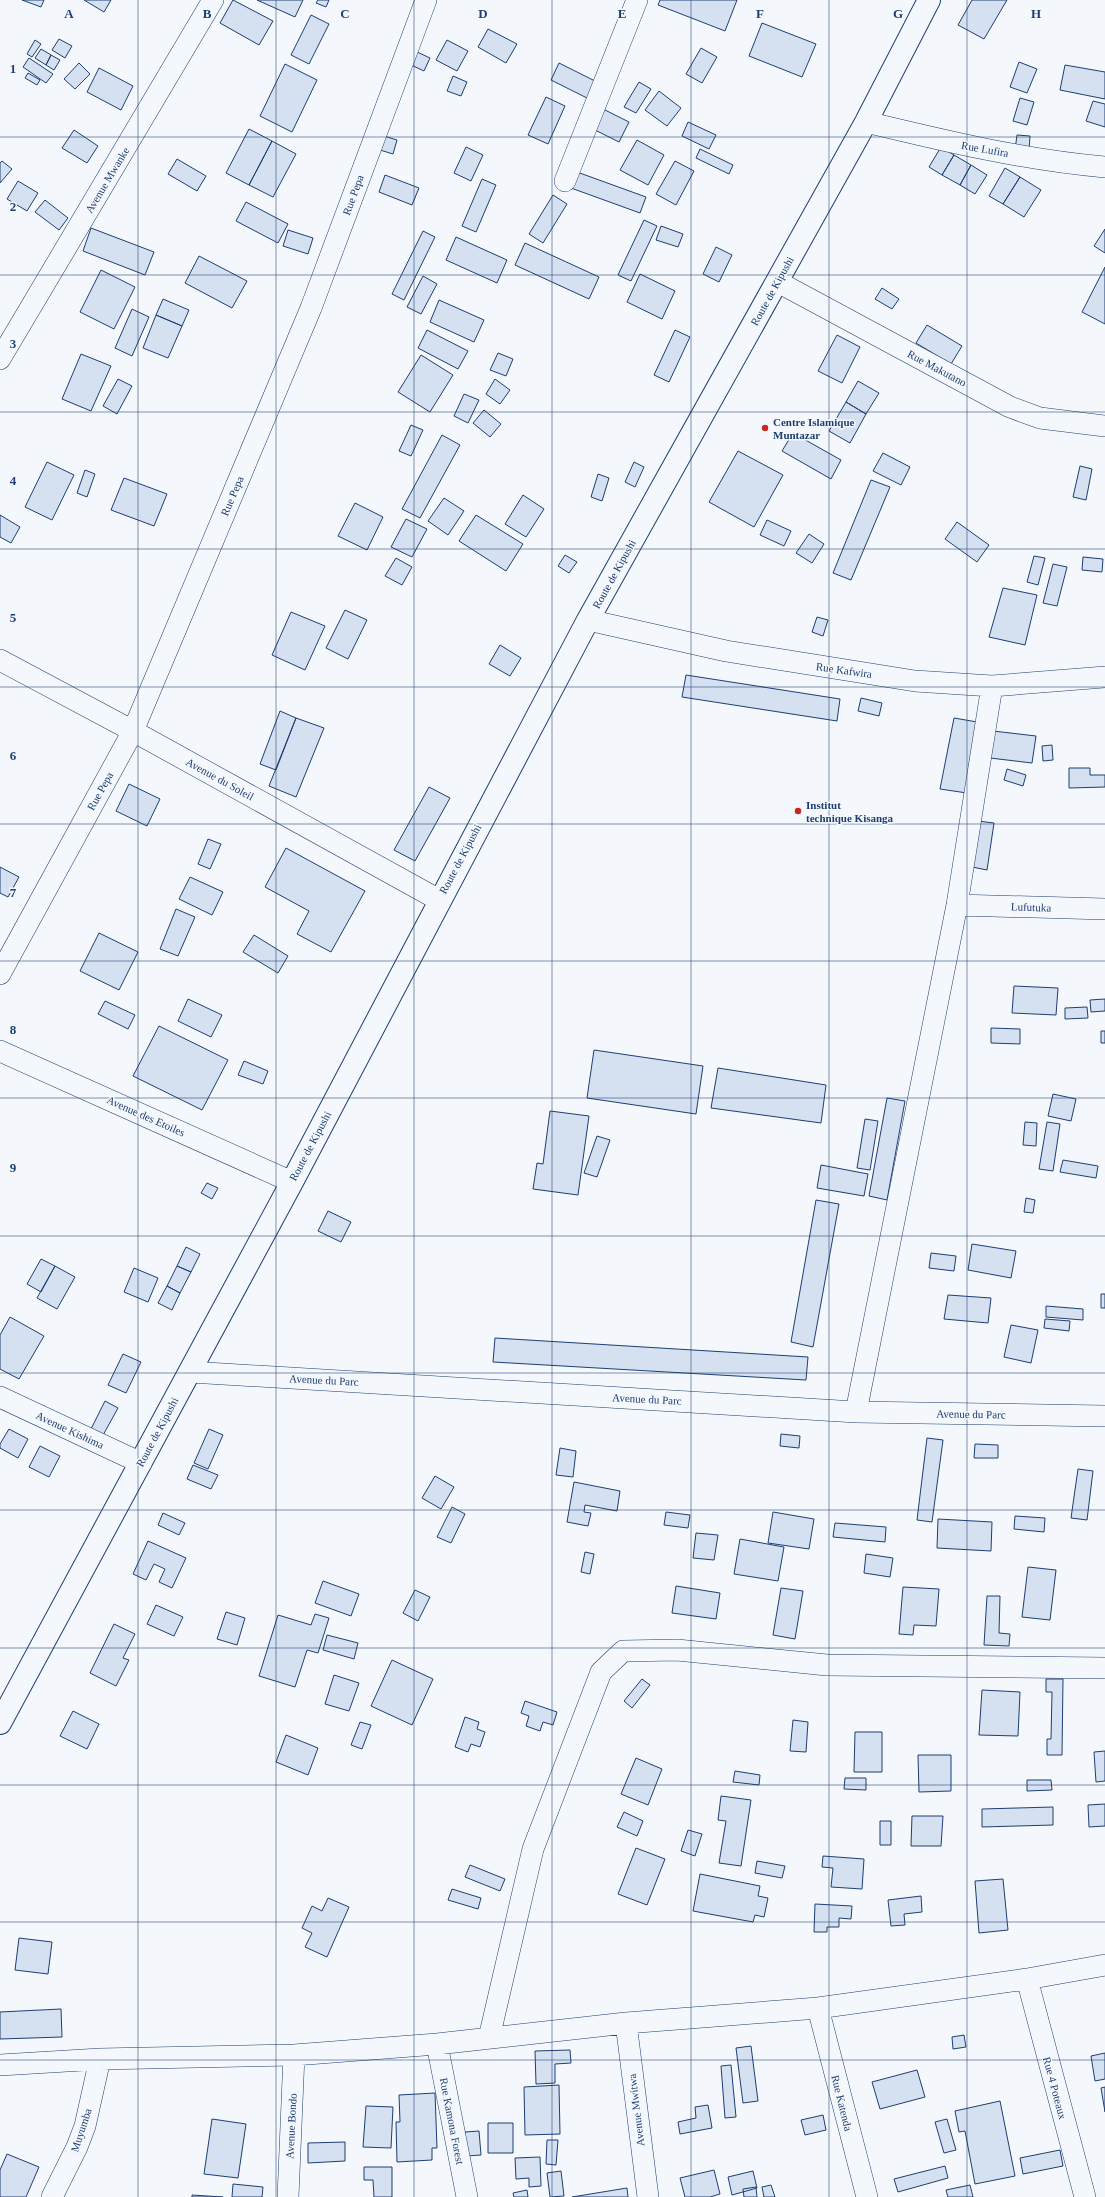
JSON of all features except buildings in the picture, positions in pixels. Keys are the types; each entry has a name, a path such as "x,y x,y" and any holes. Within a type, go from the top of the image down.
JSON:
{"main road":[{"name":"Route de Kipushi","path":"0,1723 292,1182 439,900 588,620 866,122 929,0"}],"street":[{"name":"Avenue Mwanke","path":"0,360 213,0"},
{"name":"Rue Pepa","path":"0,974 133,731 311,308 426,0"},
{"path":"565,181 637,0"},
{"name":"Rue Lufira","path":"866,122 958,144 1066,164 1105,167"},
{"name":"Rue Makutano","path":"778,282 1010,407 1040,418 1105,426"},
{"name":"Rue Kafwira","path":"588,620 726,651 916,681 992,686 1105,677"},
{"name":"Avenue du Soleil","path":"0,660 133,731 439,900"},
{"path":"856,1412 957,905 992,686"},
{"name":"Lufutuka","path":"957,905 1105,909"},
{"name":"Avenue des Etoiles","path":"0,1051 292,1182"},
{"name":"Avenue du Parc","path":"190,1372 856,1412 1105,1416"},
{"name":"Avenue Kishima","path":"0,1397 141,1463"},
{"path":"489,2038 533,1849 601,1672 623,1651 677,1650 827,1665 1105,1668"},
{"path":"0,2065 100,2059 294,2055 437,2044 626,2023 818,2008 1027,1979 1105,1965"},
{"name":"Rue 4 Poteaux","path":"1027,1979 1085,2197"},
{"name":"Rue Katenda","path":"818,2008 866,2197"},
{"name":"Avenue Mwitwa","path":"626,2023 648,2197"},
{"name":"Rue Kamona Forest","path":"437,2044 467,2197"},
{"name":"Avenue Bondo","path":"288,2197 294,2055"},
{"name":"Muyumba","path":"52,2197 77,2147 85,2126 100,2059"}],"place":[{"name":"Centre Islamique Muntazar","path":"765,428"},
{"name":"Institut technique Kisanga","path":"798,811"}]}
